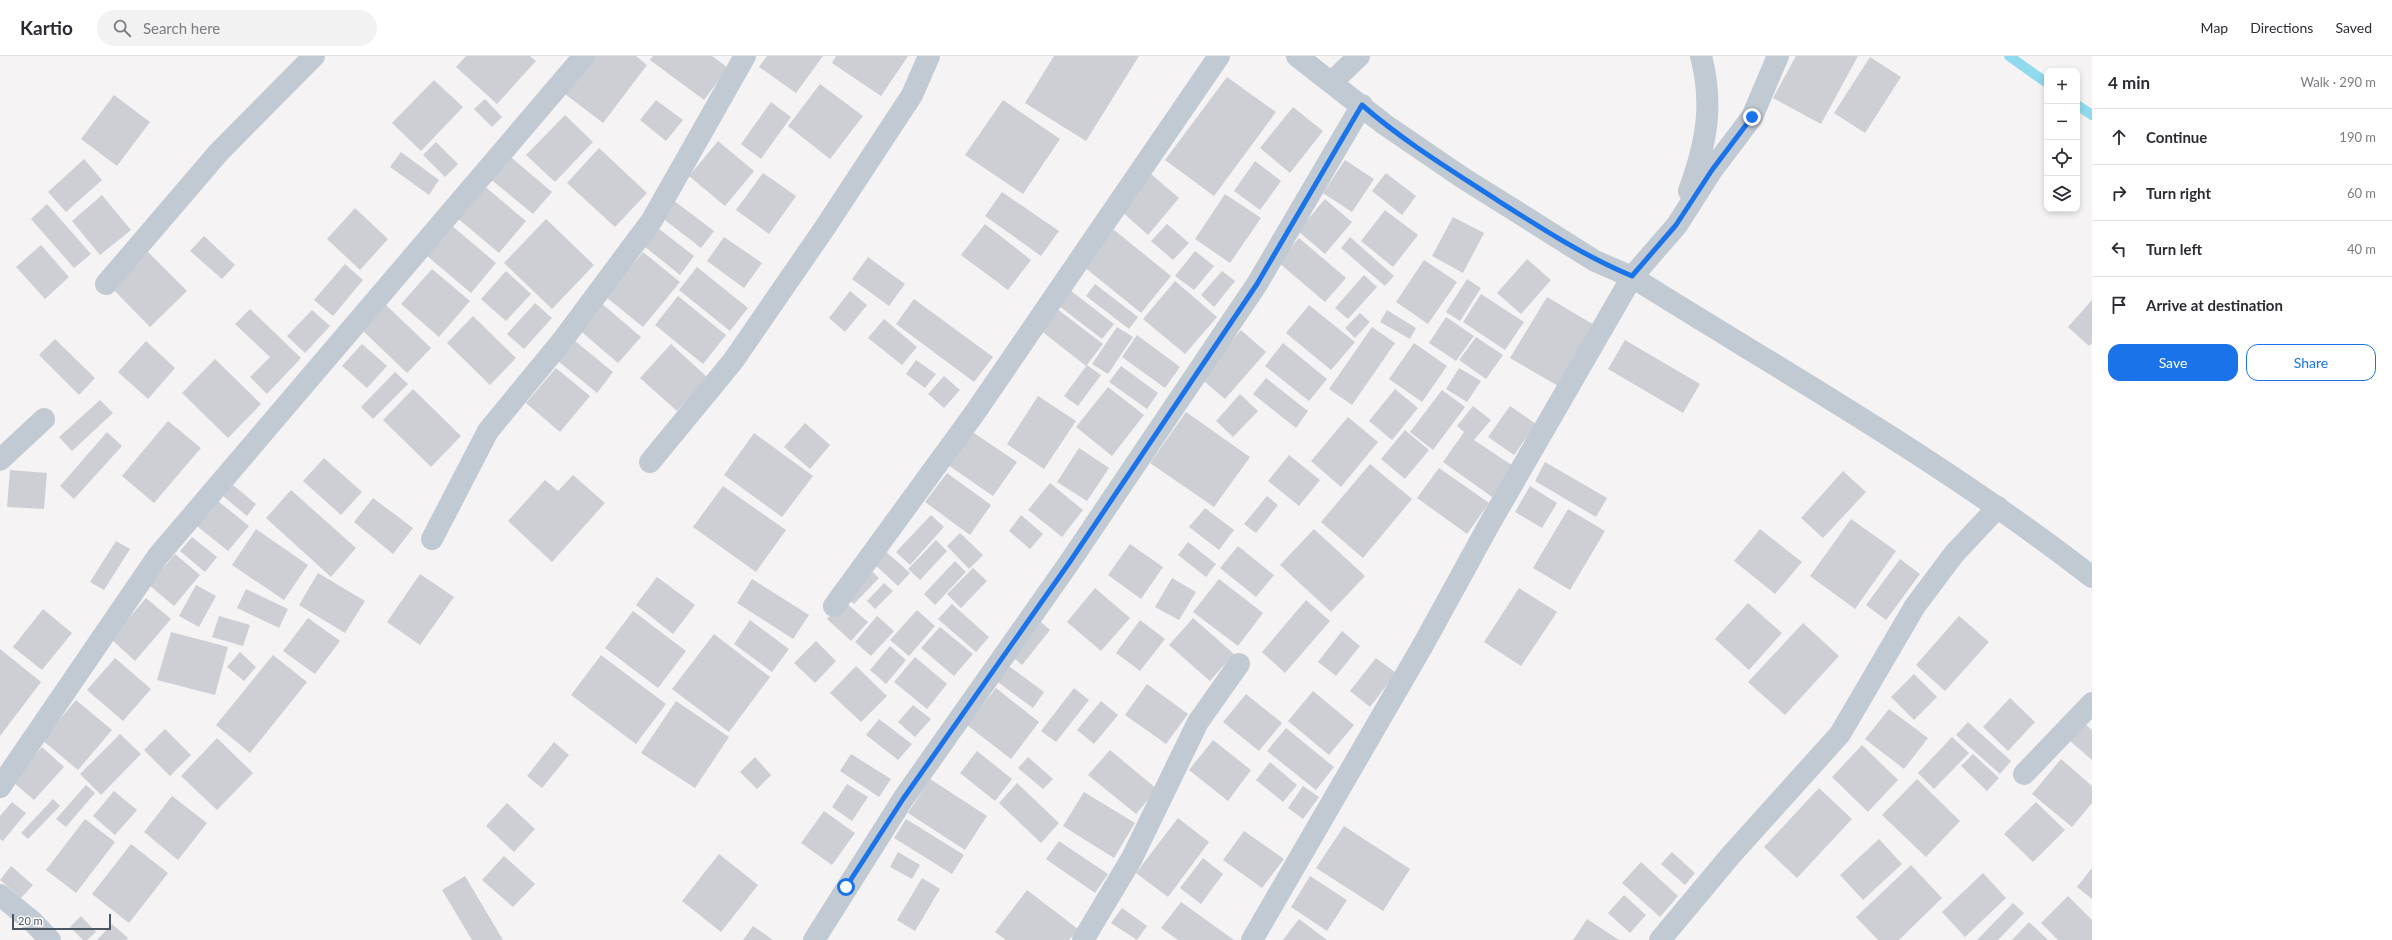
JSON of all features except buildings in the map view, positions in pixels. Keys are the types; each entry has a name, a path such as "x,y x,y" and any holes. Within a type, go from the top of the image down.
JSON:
{"street":[{"path":"106,284 219,152 314,56"},
{"path":"0,787 158,556 584,56"},
{"path":"432,538 488,431 562,341 652,220 745,56"},
{"path":"650,462 733,361 819,236 912,95 929,56"},
{"path":"834,606 974,414 1219,56"},
{"path":"1297,56 1362,105 1384,124 1512,210 1595,261 1632,276 1880,430 1998,507 2092,577"},
{"path":"1332,82 1359,56"},
{"path":"1680,219 1698,166 1708,119 1708,82 1701,56"},
{"path":"1252,940 1423,645 1490,523 1632,276 1680,219 1712,170 1752,117 1778,56"},
{"path":"814,940 903,799 1069,563 1257,284 1362,105"},
{"path":"0,460 44,419"},
{"path":"1660,940 1731,854 1840,734 1914,606 1954,554 1998,507"},
{"path":"1083,940 1132,858 1198,722 1239,664"},
{"path":"2024,774 2092,703"},
{"path":"0,895 33,922 50,940"}],"waterway":[{"path":"2009,56 2044,81"},
{"path":"2080,107 2092,115"}],"route":[{"path":"846,887 903,799 1069,563 1257,284 1362,105 1384,124 1462,178 1525,218 1595,261 1632,276 1676,225 1712,170 1752,117"}]}
